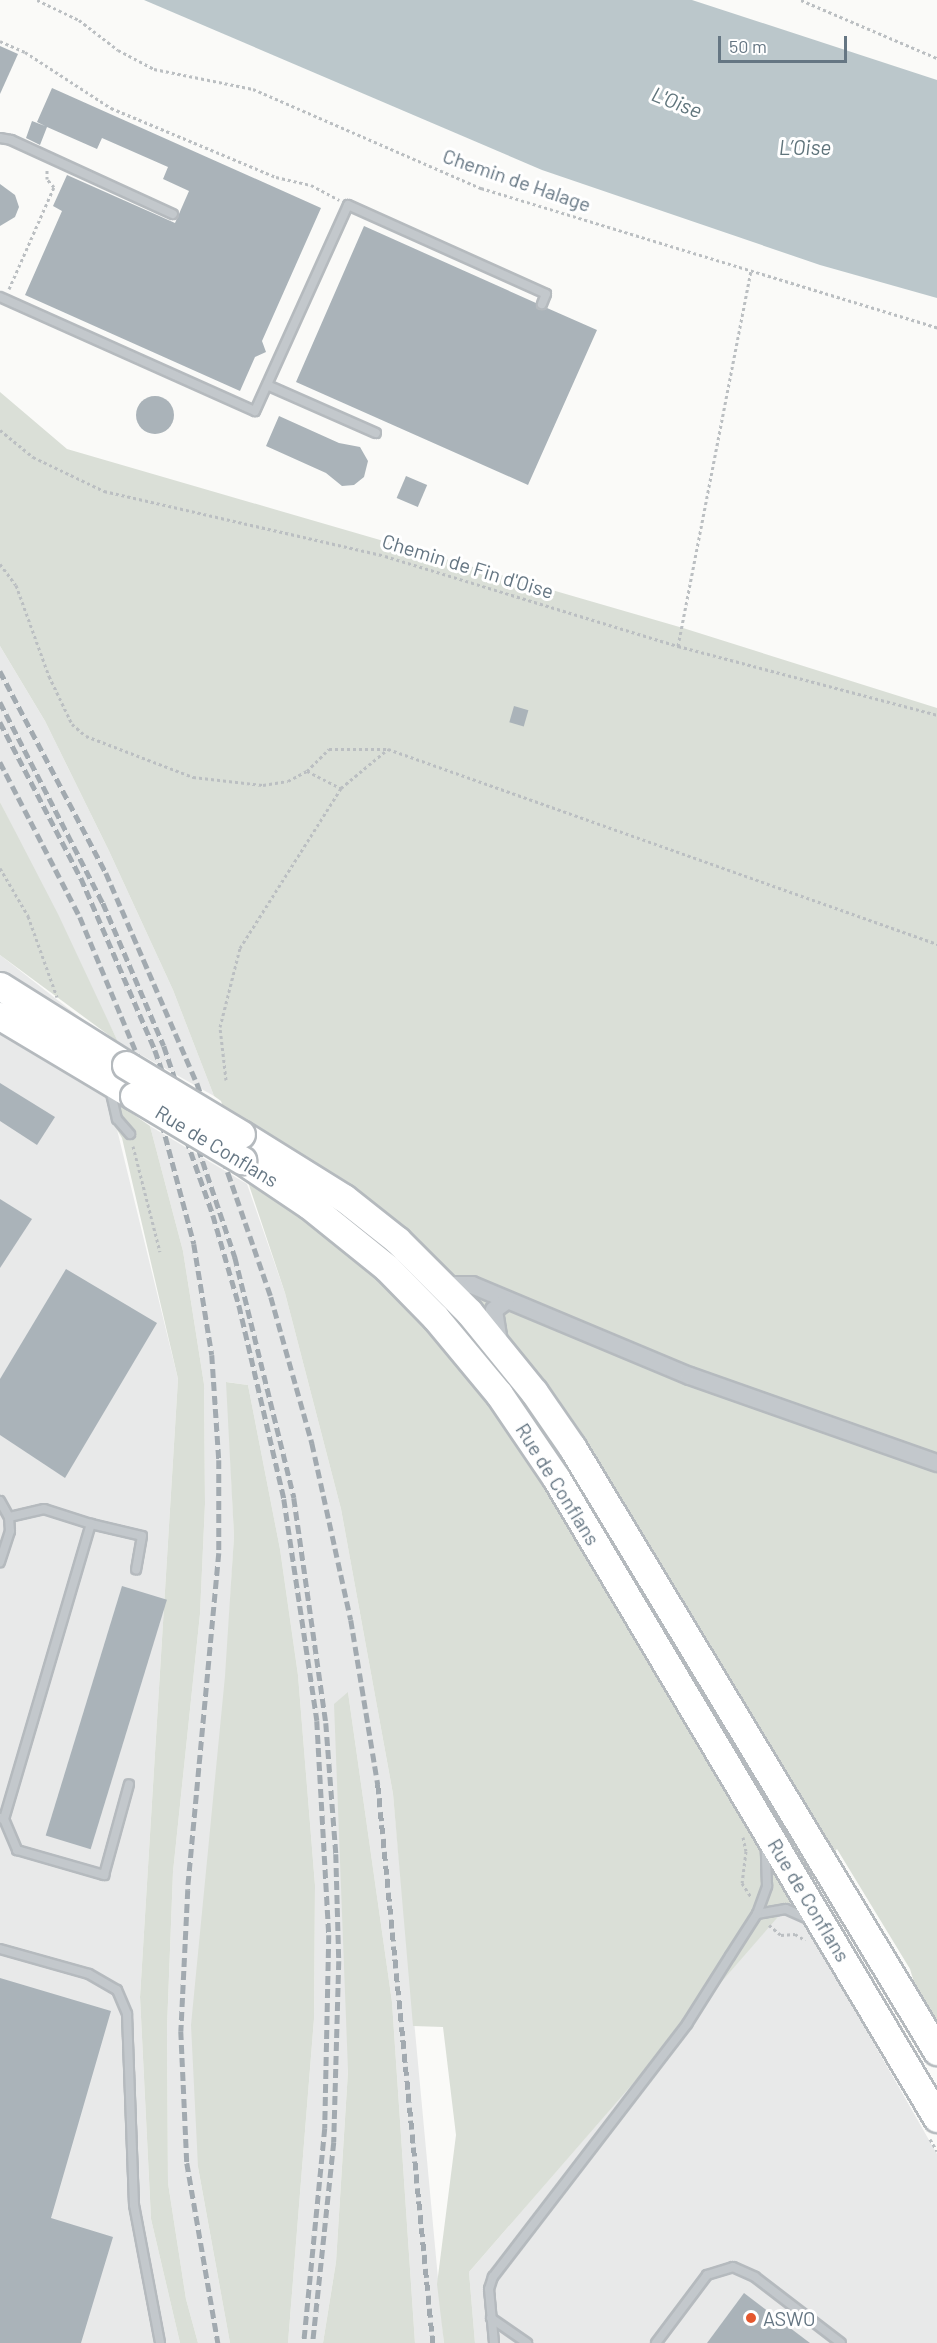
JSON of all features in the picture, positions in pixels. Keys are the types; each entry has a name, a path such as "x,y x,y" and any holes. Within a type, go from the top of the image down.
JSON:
{"main road":[{"name":"Rue de Conflans","path":"0,986 56,1024 117,1073 134,1096 344,1198 397,1240 445,1285 503,1351 572,1447 937,2051"},
{"name":"Rue de Conflans","path":"0,1016 117,1073 242,1147 387,1268 435,1317 500,1394 556,1478 751,1825 931,2124"}],"street":[{"path":"445,1285 472,1285 505,1302 690,1376 937,1463"},
{"path":"503,1351 493,1317 494,1310 505,1302"}],"lane":[{"path":"0,138 52,158 173,214"},
{"path":"2,298 255,411 348,205 546,294 542,304"},
{"path":"267,385 376,432"},
{"path":"117,1073 117,1119 130,1134"},
{"path":"0,1501 9,1517 10,1531 0,1562"},
{"path":"9,1517 44,1509 91,1524 142,1536 136,1569"},
{"path":"91,1524 2,1819 17,1850 104,1875 129,1784"},
{"path":"494,2343 489,2289 494,2277 687,2024 759,1912 768,1868 751,1825"},
{"path":"759,1912 786,1909 801,1915 826,1948"},
{"path":"0,1948 89,1974 117,1990 127,2014 134,2205 160,2343"},
{"path":"656,2343 707,2275 733,2267 755,2277 841,2343"},
{"path":"491,2318 527,2343"}],"path":[{"name":"Chemin de Halage","path":"37,0 79,20 118,51 154,69 253,89 481,188 937,327"},
{"path":"801,0 937,58"},
{"path":"0,41 34,57 111,108 276,177 311,185 348,205"},
{"path":"2,298 54,188 47,179 52,158"},
{"path":"678,646 751,271"},
{"name":"Chemin de Fin d'Oise","path":"0,430 33,457 104,491 385,556 678,646 937,715"},
{"path":"0,564 16,585 49,676 72,724 86,736 194,777 263,785 288,780 307,771 329,749 388,749 937,944"},
{"path":"226,1080 220,1027 240,948 341,788 388,749"},
{"path":"307,771 341,788"},
{"path":"0,868 28,916 57,995 56,1024"},
{"path":"130,1134 160,1252"},
{"path":"751,1825 742,1883 759,1912 781,1935 795,1934 826,1948"},
{"path":"931,2124 937,2151"}],"shaded area":[{"path":"0,392 67,449 683,628 937,708 937,2039 926,2022 910,1969 837,1849 469,2272 475,2343 444,2343 437,2284 456,2135 443,2027 413,2026 393,1794 341,1509 285,1293 221,1101 214,1096 173,990 109,851 45,721 0,646"},
{"path":"0,646 45,721 109,851 173,990 214,1096 118,1042 0,802"},
{"path":"0,802 58,914 118,1042 0,955"},
{"path":"0,955 92,1027 178,1379 140,1997 151,2219 180,2343 0,2343"},
{"path":"107,1096 150,1126 183,1251 204,1384 205,1504 200,1614 173,1872 167,2028 168,2183 186,2299 198,2343 180,2343 151,2219 140,1997 178,1379 122,1138 114,1125"},
{"path":"150,1126 247,1184 285,1293 341,1509 393,1794 444,2343 415,2343 392,2002 348,1692 348,2071 336,2262 323,2343 288,2343 314,2019 315,1885 298,1675 280,1549 248,1385 227,1382 234,1536 198,2167 230,2343 198,2343 186,2299 168,2183 167,2028 173,1872 200,1614 205,1504 204,1384 183,1251"},
{"path":"226,1382 248,1385 280,1549 298,1675 315,1885 314,2019 288,2343 230,2343 198,2167 191,2025 225,1676 234,1536"},
{"path":"348,1692 392,2002 415,2343 323,2343 336,2262 348,2071 334,1704"},
{"path":"792,1900 937,2154 937,2343 475,2343 469,2272"}],"water":[{"name":"L’Oise","path":"144,0 692,0 937,80 937,298 820,265 542,170"}],"building":[{"path":"0,46 18,54 0,94"},
{"path":"52,88 321,208 262,341 266,352 255,357 240,391 25,295 62,211 53,206 67,175 175,223 189,191 163,179 168,167 102,138 97,149 47,127 40,145 26,138 32,121 45,126 37,122"},
{"path":"0,184 15,195 19,207 15,217 0,226"},
{"path":"364,226 536,303 539,310 547,308 597,330 528,485 296,382"},
{"path":"155,396 168,402 174,415 168,428 155,434 142,428 136,415 142,402"},
{"path":"279,416 339,443 360,447 368,461 364,477 354,485 342,486 326,473 266,446"},
{"path":"406,476 427,485 418,507 397,498"},
{"path":"514,706 528,710 524,726 509,722"},
{"path":"0,1083 55,1117 37,1145 0,1121"},
{"path":"0,1199 32,1219 0,1268"},
{"path":"66,1269 157,1323 65,1478 0,1435 0,1379"},
{"path":"122,1586 167,1600 91,1849 46,1836"},
{"path":"0,1978 111,2011 51,2218 113,2237 81,2343 0,2343"},
{"name":"ASWO","path":"744,2293 810,2343 707,2343"}],"railway":[{"path":"0,671 106,873 197,1083 271,1297 312,1443 351,1620 378,1785 433,2343"},
{"path":"0,702 103,903 164,1046 235,1257 294,1498 326,1723 336,1854 339,1961 334,2142 313,2343"},
{"path":"0,722 81,878 155,1050 213,1215 239,1305 284,1499 317,1721 329,1935 325,2128 304,2343"},
{"path":"0,762 80,917 155,1097 194,1244 212,1355 219,1460 219,1553 188,1890 181,2031 187,2163 218,2343"}],"place":[{"name":"ASWO","path":"751,2318"}],"water label":[{"name":"L'Oise","path":"677,102"}]}
